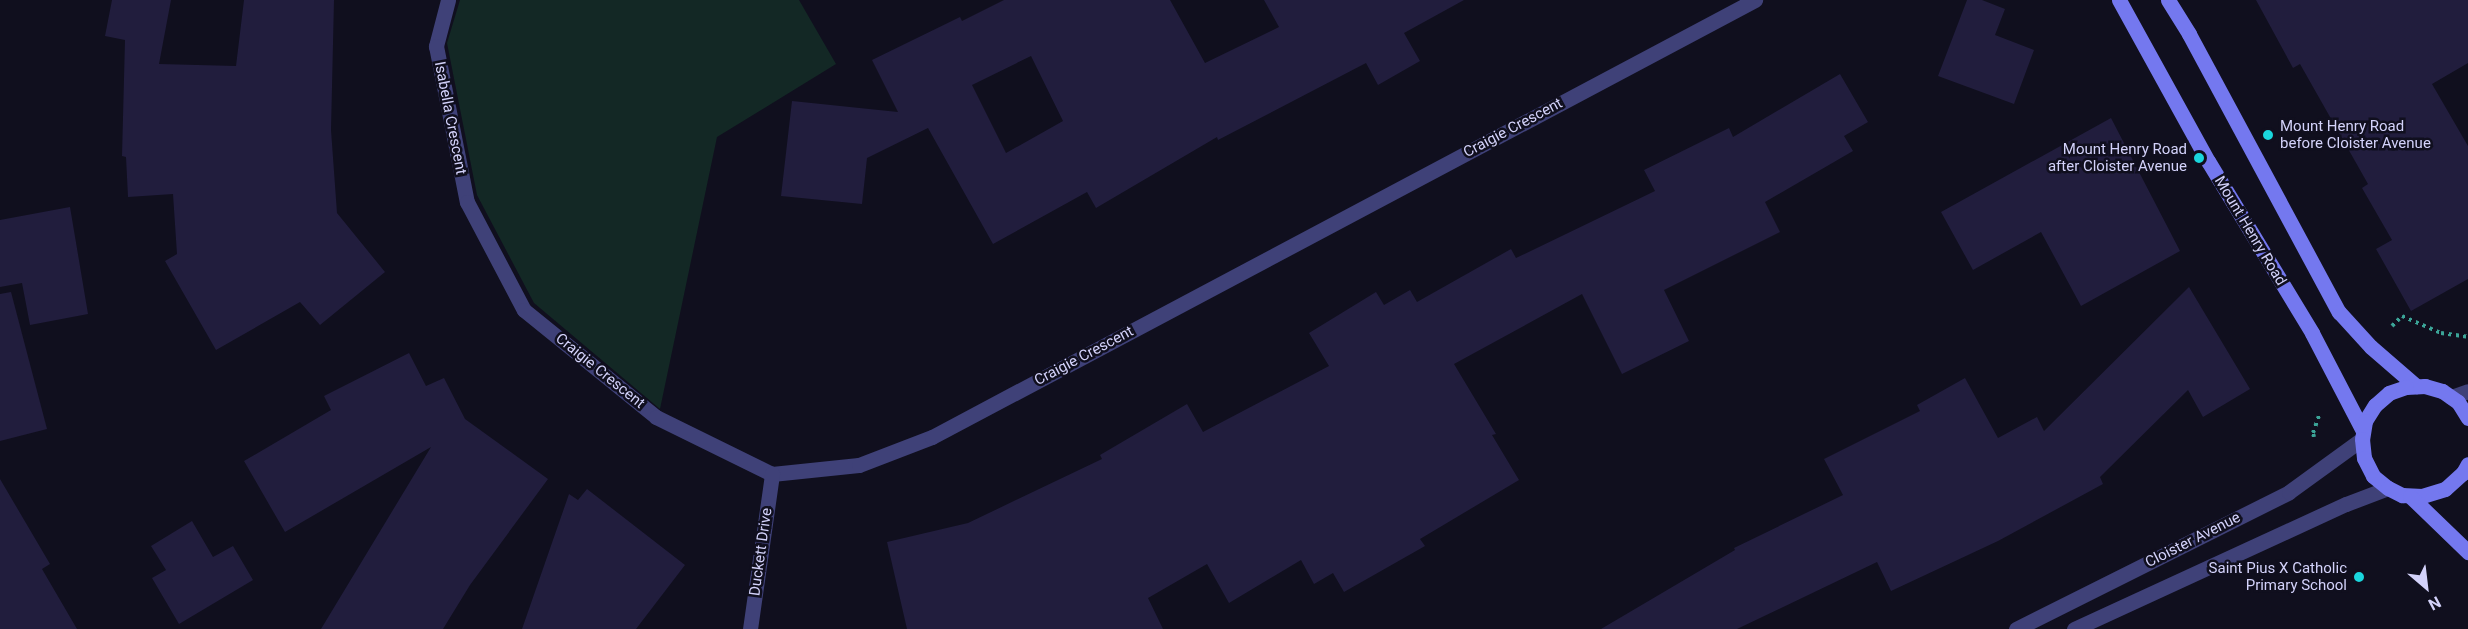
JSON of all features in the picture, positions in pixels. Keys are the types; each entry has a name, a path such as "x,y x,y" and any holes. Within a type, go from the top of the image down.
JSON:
{"street":[{"name":"Isabella Crescent","path":"448,0 436,46 467,202"},
{"name":"Craigie Crescent","path":"467,202 524,310 656,417 772,474 859,465 932,437 1755,0"},
{"name":"Mount Henry Road","path":"2120,0 2208,161 2312,333 2362,435 2368,467 2388,489"},
{"path":"2168,0 2189,34 2339,312 2371,347 2416,386"},
{"path":"2362,435 2370,413 2382,399 2398,389 2416,386 2434,388 2451,397 2468,418"},
{"path":"2451,397 2468,391"},
{"name":"Cloister Avenue","path":"2016,629 2289,492 2362,435"},
{"path":"2388,489 2410,496 2422,496 2445,489 2463,473 2468,464"},
{"name":"Duckett Drive","path":"750,629 772,474"},
{"name":"Cloister Avenue","path":"2074,629 2346,504 2388,489"},
{"path":"2410,496 2468,552"}],"green space":[{"path":"460,0 799,0 836,64 717,137 660,409 534,303 477,195 447,43"}],"building":[{"path":"112,0 171,0 159,64 236,66 244,0 334,0 331,130 337,213 385,272 320,325 300,302 216,350 165,261 177,254 173,194 128,197 126,157 122,156 125,40 105,36"},
{"path":"1004,0 1170,0 1205,63 1279,27 1264,0 1464,0 1404,33 1420,61 1378,85 1366,63 1218,140 1217,137 1096,208 1087,192 993,244 928,128 867,158 862,204 781,196 792,101 898,112 872,60 960,17 962,21","holes":["1031,56 1063,121 1006,153 972,85"]},
{"path":"1967,0 1982,0 2005,9 1995,35 2034,50 2014,104 1938,76"},
{"path":"2256,0 2468,0 2468,63 2432,84 2468,146 2468,279 2411,311 2376,249 2392,240 2362,188 2368,184 2300,64 2293,68"},
{"path":"1840,74 1868,122 1844,136 1853,151 1765,202 1780,232 1664,290 1689,341 1622,374 1582,294 1454,364 1496,434 1492,435 1519,480 1420,539 1425,546 1344,592 1333,573 1314,584 1301,560 1229,603 1207,564 1148,598 1163,629 907,629 887,542 968,523 1102,459 1100,455 1187,404 1203,432 1329,366 1309,333 1376,292 1384,305 1410,290 1417,302 1511,249 1516,258 1655,191 1644,170 1729,128 1733,137"},
{"path":"2111,118 2180,251 2081,306 2041,232 1973,270 1941,212"},
{"path":"70,207 88,314 30,325 22,283 0,287 0,220"},
{"path":"2189,287 2250,389 2203,417 2188,390 2100,477 2103,484 1998,541 1891,591 1877,562 1737,629 1601,629 1735,550 1734,548 1843,495 1824,459 1920,411 1917,405 1965,378 1998,438 2037,417 2044,431"},
{"path":"11,292 47,429 0,441 0,294"},
{"path":"409,353 426,386 444,378 465,419 548,479 470,585 443,629 321,629 431,447 285,532 244,461 331,410 324,396"},
{"path":"0,479 50,564 42,569 77,629 0,629"},
{"path":"587,489 685,565 636,629 522,629 569,494 578,500"},
{"path":"192,521 213,557 233,546 253,580 179,624 152,578 166,570 151,546"}],"place":[{"name":"Mount Henry Road before Cloister Avenue","path":"2268,135"},
{"name":"Mount Henry Road after Cloister Avenue","path":"2199,158"},
{"name":"Saint Pius X Catholic Primary School","path":"2359,577"}]}
